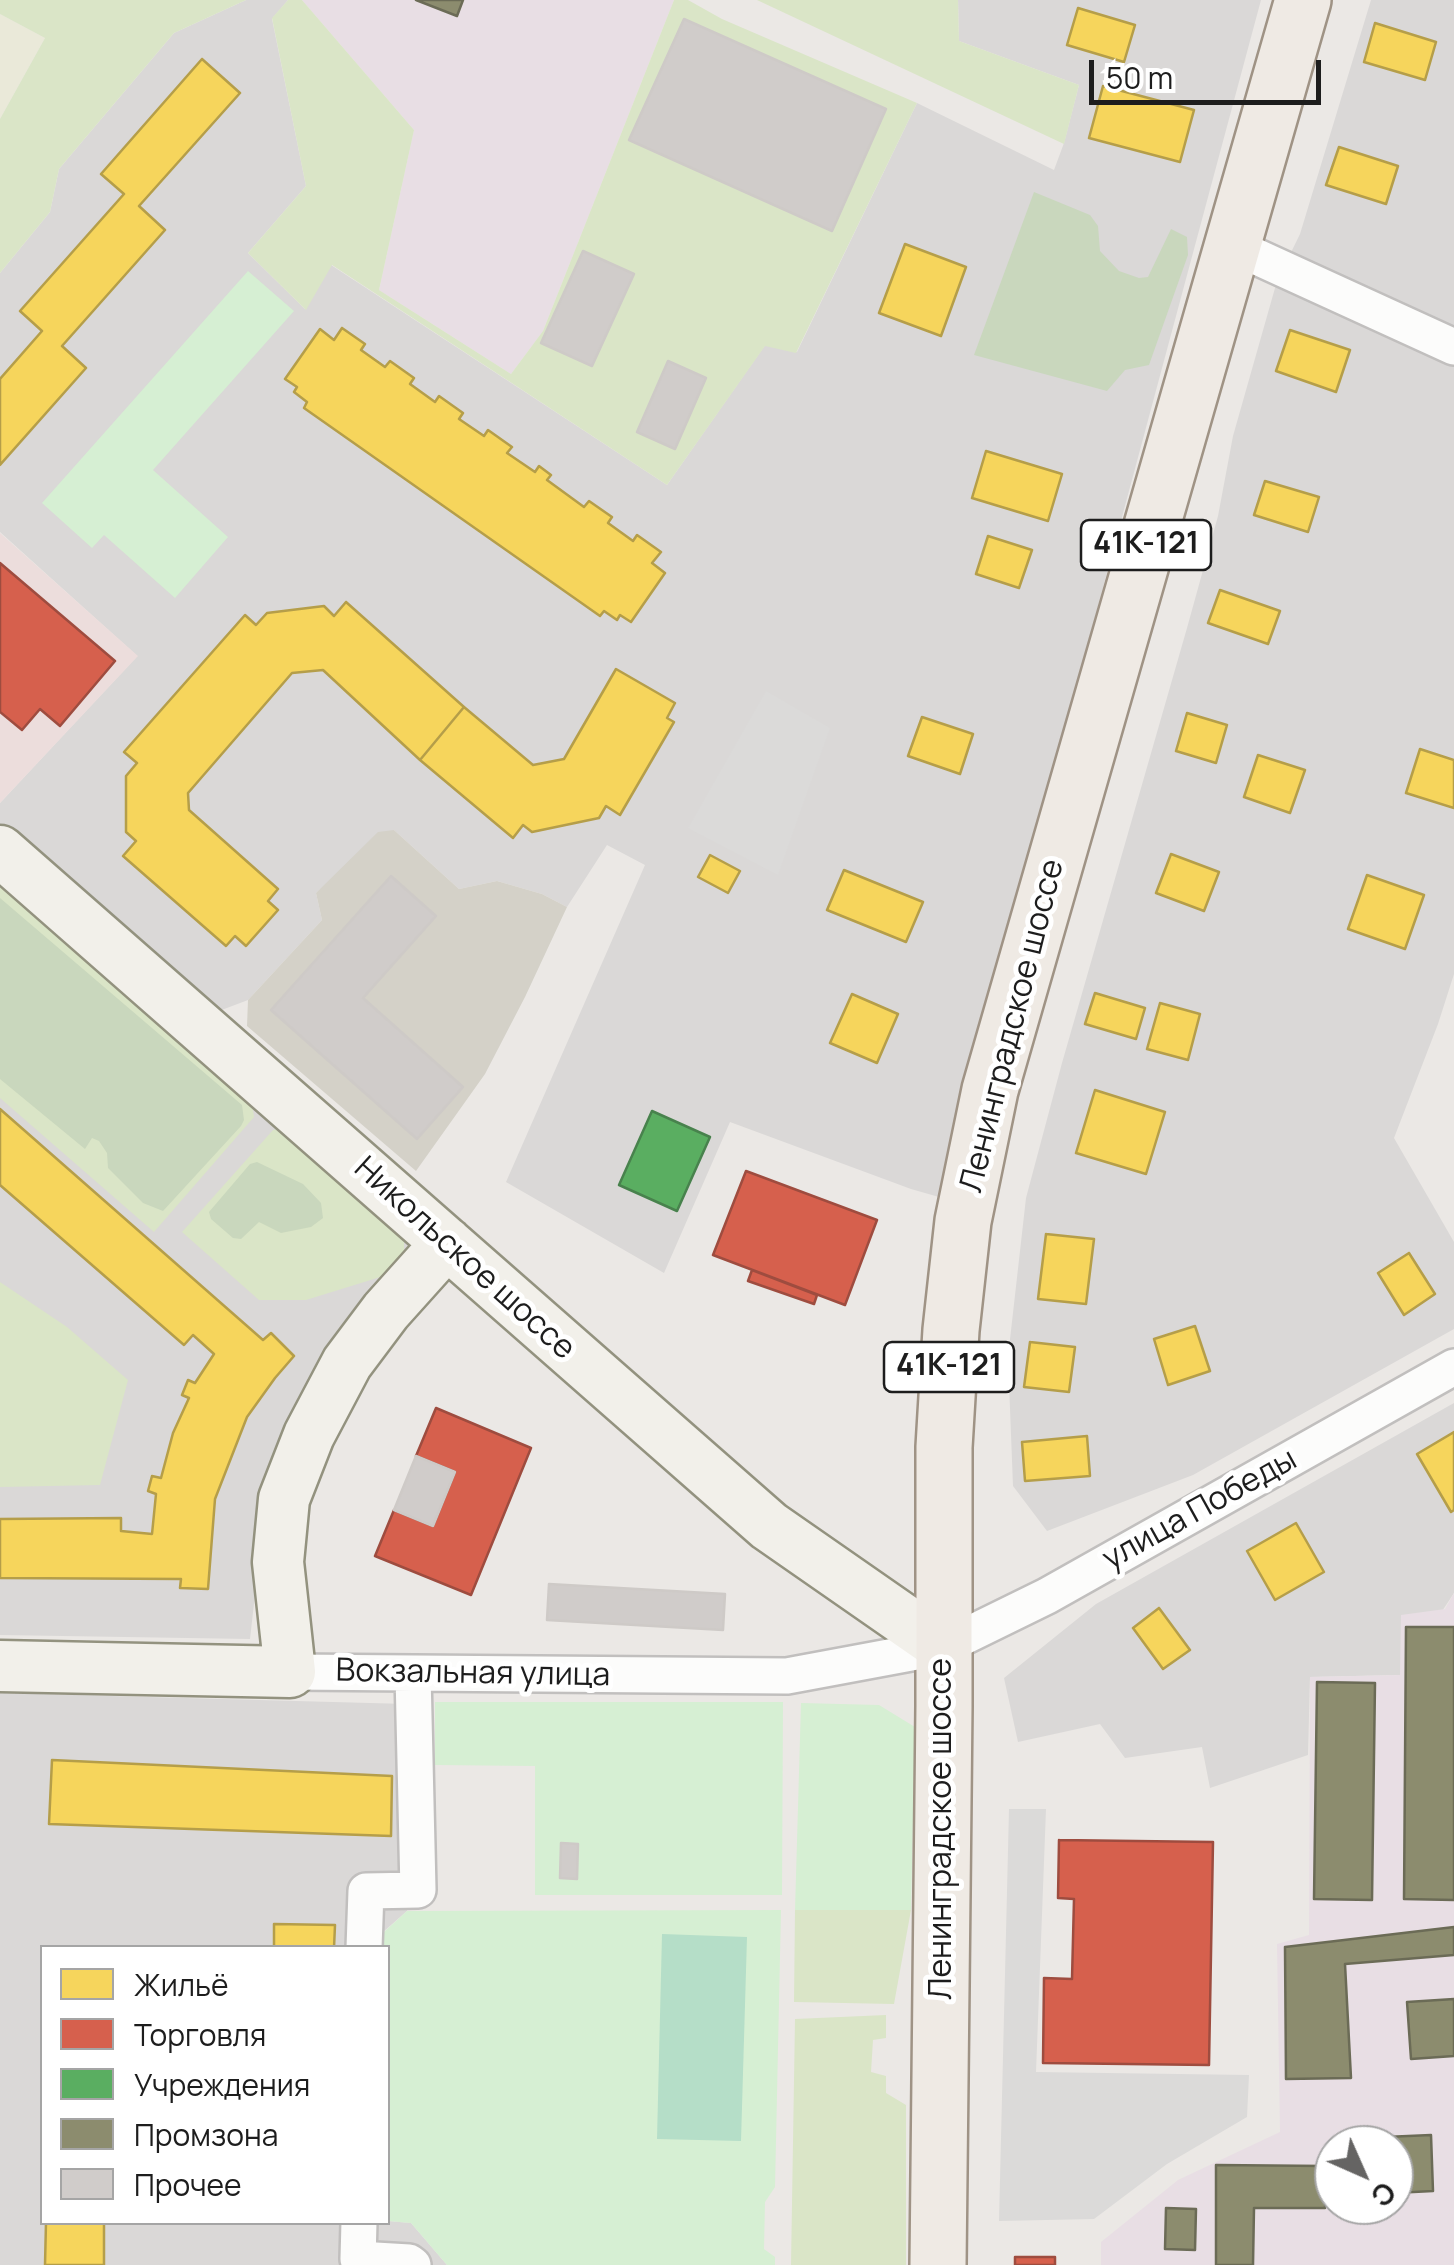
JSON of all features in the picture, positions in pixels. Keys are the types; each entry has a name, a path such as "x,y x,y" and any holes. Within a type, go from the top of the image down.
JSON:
{"main road":[{"name":"Ленинградское шоссе","path":"938,2265 944,1447 950,1330 964,1221 990,1090 1304,0"},
{"name":"Никольское шоссе","path":"0,851 770,1526 942,1647"},
{"path":"290,1672 278,1562 284,1498 309,1435 347,1364 386,1311 447,1243"},
{"name":"Вокзальная улица","path":"0,1666 290,1672"}],"street":[{"path":"1233,246 1454,347"},
{"name":"улица Победы","path":"942,1647 1047,1596 1454,1367"},
{"name":"Вокзальная улица","path":"290,1672 787,1676 942,1647"},
{"path":"364,1945 366,1891 418,1890 413,1674"},
{"path":"359,2225 358,2258 413,2265"}],"shaded area":[{"path":"246,0 288,0 272,19 306,186 248,253 305,309 331,265 667,485 765,345 797,352 917,103 1054,170 1079,85 959,41 958,0 1261,0 985,1010 939,1197 730,1122 664,1273 506,1182 645,865 607,845 567,907 542,894 497,881 459,889 394,830 316,893 322,920 248,1000 219,1011 0,826 0,803 137,656 0,532 0,273 50,212 59,169 174,33"},
{"path":"302,0 674,0 543,331 511,374 379,290 414,130"},
{"path":"1371,0 1454,0 1454,974 1394,1138 1454,1242 1454,1329 1193,1475 1047,1531 1013,1486 1008,1357 1026,1198 1218,516 1233,436 1277,281 1300,234"},
{"path":"0,14 45,38 0,119"},
{"path":"0,533 138,656 0,803"},
{"path":"766,691 830,728 778,875 688,828"},
{"path":"394,830 459,889 497,881 542,894 567,907 485,1074 416,1171 247,1026 248,1000 322,920 316,893 378,832"},
{"path":"0,873 428,1243 258,1568 250,1639 0,1635"},
{"path":"1454,1403 1454,1593 1400,1675 1310,1677 1308,1755 1210,1788 1202,1747 1125,1758 1100,1724 1018,1742 1004,1678 1096,1604"},
{"path":"1454,1593 1454,2265 1101,2265 1101,2242 1178,2180 1280,2132 1277,1944 1309,1935 1310,1677 1400,1675 1401,1615 1445,1609"},
{"path":"0,1693 407,1704 407,1911 374,1940 374,1945 40,1945 40,2225 411,2223 447,2265 0,2265"},
{"path":"1009,1809 1046,1809 1036,2072 1249,2075 1247,2117 1167,2164 1094,2219 999,2221"}],"green space":[{"path":"0,0 246,0 174,33 59,169 50,212 0,273 0,119 45,38 0,14"},
{"path":"288,0 302,0 414,130 379,290 511,374 543,331 674,0 688,0 722,19 917,103 796,353 765,346 667,485 332,265 306,310 248,253 306,186 272,18"},
{"path":"757,0 958,0 959,41 1079,85 1064,144"},
{"path":"1034,192 1090,215 1098,226 1100,251 1119,271 1139,278 1148,277 1171,229 1187,237 1188,255 1149,365 1125,370 1107,391 974,355"},
{"path":"248,271 294,311 153,470 228,537 175,598 104,535 92,548 42,503"},
{"path":"0,887 252,1103 254,1117 154,1232 0,1098"},
{"path":"0,898 242,1105 241,1126 163,1211 143,1203 108,1168 107,1153 99,1141 92,1138 85,1149 0,1079"},
{"path":"287,1127 404,1232 404,1258 390,1274 306,1300 259,1300 182,1232 273,1130"},
{"path":"257,1162 303,1184 321,1203 323,1218 311,1227 281,1233 259,1222 241,1239 233,1238 211,1219 209,1212 250,1164"},
{"path":"0,1282 67,1327 128,1380 100,1485 0,1487"},
{"path":"435,1702 783,1702 782,1895 535,1895 535,1766 435,1765"},
{"path":"801,1703 879,1705 915,1727 911,1910 795,1910"},
{"path":"781,1910 775,2187 765,2202 764,2249 775,2257 775,2265 447,2265 411,2223 390,2221 390,1945 374,1945 374,1941 407,1911"},
{"path":"795,1910 911,1910 894,2004 794,2002"},
{"path":"662,1934 747,1937 741,2141 657,2139"},
{"path":"886,2015 886,2038 873,2040 871,2072 886,2076 886,2093 906,2105 906,2265 791,2265 795,2019"}],"building: Жильё":[{"path":"1078,8 1135,25 1124,62 1067,45"},
{"path":"1375,23 1436,42 1425,80 1364,62"},
{"path":"202,59 240,93 139,206 165,230 62,346 86,368 0,465 0,379 42,331 20,311 124,194 101,174"},
{"path":"1103,86 1194,110 1180,162 1089,138"},
{"path":"1339,147 1398,166 1386,204 1326,185"},
{"path":"905,244 966,267 941,336 879,313"},
{"path":"342,328 365,344 361,350 385,367 390,361 414,378 410,384 435,402 439,396 463,413 459,419 484,436 488,430 512,447 507,453 535,472 539,466 551,475 547,480 584,507 589,501 612,517 608,523 633,541 637,535 661,552 652,563 665,573 631,622 620,615 617,620 604,611 600,616 304,408 307,402 294,392 297,387 285,379 320,329 334,340"},
{"path":"1290,330 1350,350 1336,392 1276,371"},
{"path":"986,451 1062,474 1048,521 972,498"},
{"path":"1265,481 1319,497 1308,532 1254,515"},
{"path":"988,536 1032,550 1019,588 976,574"},
{"path":"1220,590 1280,611 1268,644 1208,623"},
{"path":"346,602 464,707 420,760 323,670 292,673 188,793 189,810 278,889 268,901 278,910 246,946 235,936 226,946 123,856 136,841 126,832 126,776 137,763 124,752 245,615 256,625 267,613 324,606 334,616"},
{"path":"616,669 675,703 667,718 674,722 620,815 606,806 599,818 532,832 523,825 513,838 420,760 464,707 533,765 564,759"},
{"path":"1187,713 1227,725 1216,763 1176,751"},
{"path":"922,717 973,734 960,774 908,756"},
{"path":"1420,749 1454,760 1454,808 1406,793"},
{"path":"1258,755 1305,770 1290,813 1244,797"},
{"path":"1171,854 1219,872 1204,911 1156,893"},
{"path":"710,855 740,871 728,893 698,877"},
{"path":"844,870 923,902 906,942 827,910"},
{"path":"1367,875 1424,895 1405,949 1348,929"},
{"path":"1095,993 1145,1008 1136,1039 1085,1024"},
{"path":"852,994 898,1014 877,1063 830,1043"},
{"path":"1160,1003 1200,1014 1188,1060 1147,1049"},
{"path":"1095,1090 1165,1112 1146,1174 1076,1153"},
{"path":"0,1109 263,1340 271,1333 294,1356 247,1417 215,1499 208,1589 180,1588 181,1579 0,1578 0,1519 121,1518 121,1531 152,1534 156,1494 148,1491 152,1476 161,1478 173,1433 189,1398 182,1395 188,1380 195,1383 214,1354 193,1335 184,1345 0,1185"},
{"path":"1046,1234 1094,1239 1086,1304 1038,1299"},
{"path":"1409,1253 1435,1294 1404,1315 1378,1273"},
{"path":"1195,1326 1210,1371 1168,1385 1154,1339"},
{"path":"1030,1342 1075,1347 1069,1392 1024,1387"},
{"path":"1454,1432 1454,1510 1451,1512 1417,1454"},
{"path":"1087,1436 1090,1476 1025,1481 1022,1442"},
{"path":"1296,1523 1324,1572 1275,1600 1247,1551"},
{"path":"1159,1608 1190,1650 1163,1669 1133,1628"},
{"path":"52,1760 392,1776 391,1836 49,1824"},
{"path":"274,1924 335,1925 334,1945 274,1945"},
{"path":"46,2225 104,2225 104,2265 45,2265"}],"building: Торговля":[{"path":"0,563 115,661 60,726 40,709 22,730 0,712"},
{"path":"746,1171 877,1220 845,1305 713,1255"},
{"path":"752,1270 817,1295 814,1304 748,1281"},
{"path":"436,1408 531,1448 471,1595 375,1556 394,1510 433,1526 455,1472 416,1456"},
{"path":"1059,1840 1213,1842 1209,2065 1043,2063 1044,1978 1072,1979 1074,1899 1058,1898"},
{"path":"1015,2257 1055,2257 1055,2265 1015,2265"}],"building: Учреждения":[{"path":"652,1111 710,1137 677,1211 619,1185"}],"building: Промзона":[{"path":"416,0 463,0 457,16"},
{"path":"1406,1627 1454,1627 1454,1900 1404,1899"},
{"path":"1317,1682 1375,1683 1372,1900 1314,1899"},
{"path":"1454,1927 1454,1955 1345,1964 1351,2078 1286,2079 1285,1947"},
{"path":"1454,1999 1454,2056 1411,2059 1407,2002"},
{"path":"1431,2135 1433,2191 1414,2192 1414,2136"},
{"path":"1216,2165 1314,2166 1314,2208 1254,2208 1253,2265 1216,2265"},
{"path":"1166,2208 1196,2209 1195,2250 1165,2249"}],"building: Прочее":[{"path":"684,19 886,109 832,231 629,140"},
{"path":"583,251 634,274 592,366 541,343"},
{"path":"668,361 706,378 675,449 637,432"},
{"path":"391,876 436,916 363,998 463,1087 417,1139 271,1010"},
{"path":"416,1456 455,1472 433,1526 394,1510"},
{"path":"549,1584 725,1594 723,1630 547,1620"},
{"path":"561,1843 578,1844 577,1879 560,1878"}]}
